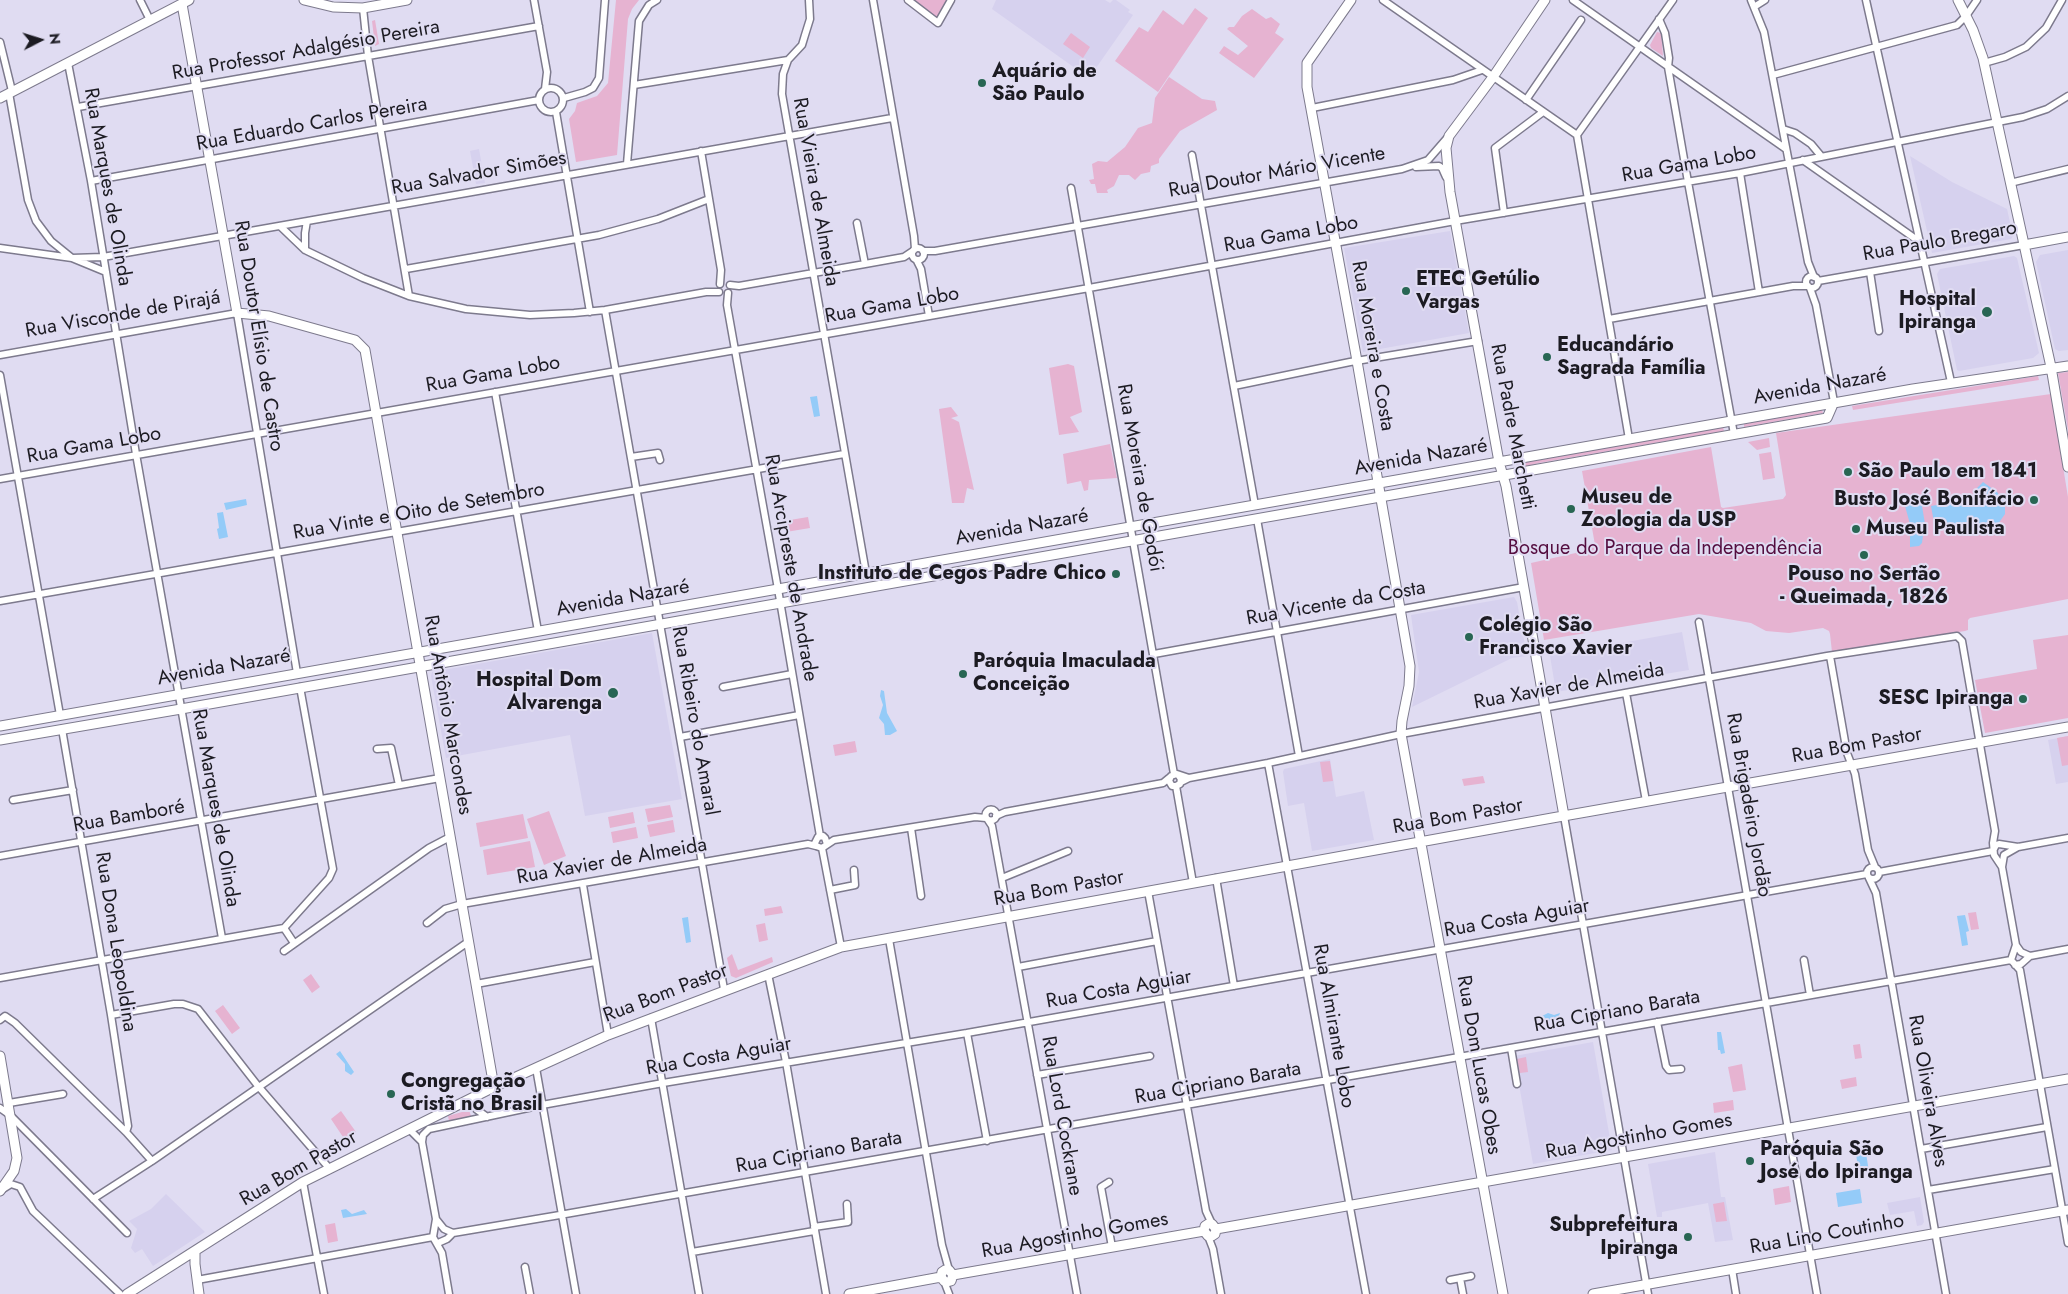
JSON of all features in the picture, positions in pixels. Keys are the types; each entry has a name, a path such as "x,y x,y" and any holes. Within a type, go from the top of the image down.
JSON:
{"main road":[{"path":"304,0 333,7 362,8 407,0"},
{"name":"Rua Moreira e Costa","path":"1351,0 1307,64 1307,87 1358,361 1410,666 1409,686 1401,734 1419,842"},
{"name":"Rua Doutor Mário Vicente","path":"1449,136 1493,77 1545,0"},
{"path":"1958,0 1984,63 2051,367 2068,467"},
{"path":"0,98 186,2"},
{"name":"Rua Doutor Elísio de Castro","path":"186,2 197,86 237,313"},
{"name":"Rua Padre Marchetti","path":"1449,136 1446,148 1450,192 1546,707 1564,816"},
{"name":"Rua Paulo Bregaro","path":"2024,245 2068,237"},
{"name":"Rua Visconde de Pirajá","path":"237,313 269,316 355,340 365,350"},
{"name":"Rua Antônio Marcondes","path":"365,350 494,1087"},
{"name":"Avenida Nazaré","path":"0,726 1834,402 1951,382 2068,366"},
{"name":"Avenida Nazaré","path":"0,740 181,710 300,687 1826,418 1834,402"},
{"name":"Rua Bom Pastor","path":"127,1294 303,1182 494,1087 608,1035 724,989 841,947 1216,878 2068,727"},
{"name":"Rua Dom Lucas Obes","path":"1419,842 1503,1294"},
{"path":"0,1056 16,1151 14,1171 0,1191"},
{"name":"Rua Agostinho Gomes","path":"849,1294 2068,1079"},
{"name":"Rua Lino Coutinho","path":"1593,1294 2065,1211"},
{"path":"196,1251 199,1294"}],"street":[{"path":"140,0 150,20"},
{"path":"534,0 546,72 545,89 539,96 539,100 544,110 556,112 562,106 564,98 555,88 546,72"},
{"path":"564,98 593,88 599,78 605,0"},
{"path":"627,164 639,21 649,5 657,0"},
{"name":"Rua Vieira de Almeida","path":"809,0 810,19 802,45 788,60 783,74 782,94 866,574"},
{"path":"872,0 929,316"},
{"path":"908,0 938,23 951,0"},
{"path":"1383,0 1577,135 1629,439"},
{"path":"1573,0 1786,148"},
{"path":"1577,135 1672,0"},
{"path":"1750,0 1764,32 1773,75 1834,402"},
{"path":"1754,7 1765,0"},
{"path":"1866,0 1951,382"},
{"path":"1773,75 1957,25 1977,0"},
{"path":"1984,63 2005,58 2026,47 2046,28 2062,0"},
{"path":"362,8 368,56 406,268 409,296"},
{"path":"1660,19 1665,32 1669,58 1668,67 1734,434"},
{"path":"1526,100 1581,20"},
{"name":"Rua Professor Adalgésio Pereira","path":"78,108 539,26"},
{"path":"0,42 28,200 36,221 51,241 72,258"},
{"path":"634,85 788,60"},
{"name":"Rua Marques de Olinda","path":"68,63 91,180 136,454 222,938"},
{"path":"1312,108 1453,80 1482,70"},
{"path":"545,89 555,88"},
{"name":"Rua Gama Lobo","path":"0,479 1089,288 1455,221 1740,173 2036,114 2068,96"},
{"name":"Rua Eduardo Carlos Pereira","path":"91,180 539,100"},
{"path":"556,112 576,239 590,312"},
{"path":"1504,213 1495,148 1543,112"},
{"name":"Rua Salvador Simões","path":"0,248 72,258 103,257 892,118"},
{"path":"1783,129 1795,133 1811,144 1821,156"},
{"name":"Rua Doutor Mário Vicente","path":"729,288 1402,169 1428,160 1449,136"},
{"path":"701,151 721,270 720,289"},
{"path":"1192,155 1255,505"},
{"path":"1803,160 1920,242"},
{"name":"Rua Padre Marchetti","path":"1402,169 1439,166 1445,172 1450,192"},
{"path":"2010,183 2068,169"},
{"path":"1740,173 1760,292"},
{"name":"Rua Moreira de Godói","path":"1071,188 1132,526 1174,781 1194,883"},
{"path":"406,268 576,239 658,219 709,199"},
{"path":"305,250 307,221"},
{"path":"857,223 865,264"},
{"path":"280,226 305,250 363,278 409,296 458,308 493,313 530,315 590,312 729,288"},
{"path":"47,255 51,249 51,241"},
{"name":"Rua Paulo Bregaro","path":"1609,319 2024,245"},
{"name":"Rua Salvador Simões","path":"72,258 106,272"},
{"path":"721,270 729,288"},
{"path":"1870,272 1879,331"},
{"path":"720,289 729,288"},
{"name":"Rua Arcipreste de Andrade","path":"727,304 729,288"},
{"name":"Rua Arcipreste de Andrade","path":"720,289 727,304 781,603 808,783 823,842 841,947"},
{"name":"Rua Ribeiro do Amaral","path":"605,310 724,989"},
{"name":"Rua Visconde de Pirajá","path":"0,355 237,313"},
{"name":"Rua Doutor Elísio de Castro","path":"237,313 297,673"},
{"path":"1234,386 1358,361 1478,341"},
{"path":"0,375 60,715"},
{"path":"495,392 538,632"},
{"path":"630,457 658,453 660,460"},
{"name":"Rua Vinte e Oito de Setembro","path":"0,601 844,454"},
{"path":"1257,519 1299,756"},
{"name":"Rua Vicente da Costa","path":"1154,654 1524,587"},
{"name":"Rua Brigadeiro Jordão","path":"1699,622 1817,1294"},
{"name":"Rua Xavier de Almeida","path":"426,923 445,909 462,904 808,844 991,817 1005,812 1268,763 1401,734 1830,656 1957,636 1962,641 1980,742"},
{"name":"Rua Oliveira Alves","path":"1830,656 1847,753 1855,774 1946,1294"},
{"path":"723,687 792,674"},
{"path":"0,978 284,928 328,878 333,869 300,687"},
{"path":"1626,693 1646,801"},
{"path":"680,736 799,715"},
{"name":"Rua Dona Leopoldina","path":"62,729 111,1015 128,1126 126,1132"},
{"path":"1980,742 1995,831 1994,851 2002,867 2016,945 2013,962 2020,970 2055,1169 2065,1211 2068,1243"},
{"path":"377,749 391,748 399,785"},
{"name":"Rua Almirante Lobo","path":"1268,763 1366,1294"},
{"name":"Rua Bamboré","path":"0,856 440,778"},
{"path":"13,800 73,790"},
{"path":"1564,816 1648,1294"},
{"name":"Rua Lord Cockrane","path":"991,817 1076,1294"},
{"path":"911,828 921,896"},
{"path":"284,951 429,848 450,837"},
{"name":"Rua Costa Aguiar","path":"422,1142 423,1135 429,1128 542,1105 786,1062 967,1034 1873,873 1994,851 1996,845 1999,844 2018,847 2068,838"},
{"path":"2002,867 2004,855 2018,847"},
{"path":"1002,878 1068,851"},
{"path":"830,890 855,885 854,870"},
{"path":"1216,878 1234,986"},
{"path":"1745,883 1756,893"},
{"path":"583,884 594,962 608,1035"},
{"path":"1148,891 1221,1294"},
{"path":"284,928 294,943"},
{"path":"889,939 950,1294"},
{"path":"1018,967 1157,940"},
{"path":"93,1199 152,1161 468,942"},
{"path":"2016,945 2021,952 2030,956"},
{"name":"Rua Cipriano Barata","path":"453,1233 1326,1082 1892,980 2013,962 2021,964 2030,956 2068,949"},
{"path":"1804,960 1810,995"},
{"path":"476,984 594,962"},
{"path":"768,974 786,1062 826,1294"},
{"path":"1765,994 1775,1001"},
{"path":"111,1015 174,1004 183,1004 198,1009 258,1086 329,1168"},
{"path":"0,1020 5,1016 11,1019 126,1132 152,1161"},
{"path":"651,1018 700,1294"},
{"path":"1657,1022 1666,1066 1669,1070 1681,1069"},
{"path":"967,1034 987,1141"},
{"path":"1511,1048 1517,1084"},
{"path":"1037,1075 1150,1056"},
{"path":"536,1068 576,1294"},
{"path":"0,1099 6,1090"},
{"path":"9,1103 63,1094"},
{"path":"472,1098 476,1109 487,1117"},
{"path":"0,1108 10,1115 127,1233"},
{"path":"1921,1149 2048,1127"},
{"path":"409,1129 422,1142 436,1219 433,1237"},
{"path":"1928,1190 2055,1169"},
{"path":"303,1182 324,1294"},
{"path":"1109,1182 1101,1187 1112,1247"},
{"path":"0,1191 11,1184 20,1187 33,1211 120,1294"},
{"path":"692,1252 848,1222 847,1204"},
{"path":"436,1219 444,1229 453,1233 441,1242"},
{"path":"197,1280 433,1237 441,1242"},
{"path":"441,1242 449,1294"},
{"path":"525,1267 530,1294"},
{"path":"1732,1270 1736,1294"},
{"path":"1450,1280 1471,1276"},
{"path":"1460,1278 1464,1294"}],"shaded area":[{"path":"996,0 1105,0 1110,3 1116,0 1130,10 1128,12 1133,15 1089,78 992,9"},
{"path":"479,149 485,183 476,184 470,151"},
{"path":"1910,156 1952,182 2007,209 2013,236 2011,239 1932,253"},
{"name":"ETEC Getúlio Vargas","path":"1450,231 1469,333 1363,352 1344,248"},
{"path":"2068,250 2068,350 2059,351 2055,349 2036,262 2040,255"},
{"name":"Hospital Ipiranga","path":"2014,256 2017,258 2039,353 2033,358 1959,371 1957,370 1937,274 1940,269"},
{"name":"Colégio São Francisco Xavier","path":"1514,597 1517,602 1527,656 1512,658 1412,707 1419,672 1411,615"},
{"path":"1682,632 1689,670 1556,692 1550,656"},
{"path":"652,633 682,799 585,816 570,735 446,758 431,676 432,672"},
{"path":"2068,736 2068,782 2056,784 2048,740"},
{"path":"1330,759 1336,797 1364,791 1374,840 1312,851 1304,803 1288,806 1283,772 1284,769"},
{"path":"1593,1042 1612,1150 1533,1164 1514,1056"},
{"path":"1715,1152 1721,1197 1725,1197 1733,1240 1715,1242 1708,1203 1662,1212 1662,1217 1657,1217 1648,1164"},
{"path":"166,1194 205,1232 153,1266 142,1249 135,1253 131,1248 137,1229 129,1221 151,1209"},
{"path":"1920,1197 1924,1222 1922,1225 1917,1226 1914,1211 1890,1215 1887,1203"}],"green space":[{"path":"616,0 639,0 632,9 628,19 617,155 576,162 569,119 575,111 577,103 597,96 608,83"},
{"path":"911,0 949,0 938,22"},
{"path":"1195,8 1208,18 1158,92 1115,61 1139,27 1148,32 1163,10 1183,25"},
{"path":"1252,9 1266,19 1271,17 1280,24 1275,33 1284,39 1254,78 1219,53 1224,46 1238,55 1248,46 1227,29 1234,27 1242,16"},
{"path":"375,20 379,44 375,46 372,21"},
{"path":"1657,32 1661,33 1663,56 1651,48 1650,45"},
{"path":"1071,33 1090,47 1083,58 1063,44"},
{"path":"1169,77 1202,99 1215,101 1217,110 1180,131 1159,159 1159,163 1151,166 1150,172 1141,174 1135,180 1129,175 1119,175 1114,186 1107,190 1108,193 1097,193 1095,184 1091,184 1089,180 1094,179 1092,164 1098,161 1107,162 1125,147 1138,128 1152,123 1155,98"},
{"path":"1068,364 1074,366 1082,412 1070,417 1079,432 1059,435 1049,368"},
{"path":"2068,372 2068,430 2058,373"},
{"path":"2038,376 2039,380 1853,410 1852,406"},
{"name":"Bosque do Parque da Independência","path":"2051,394 2068,497 2068,599 1970,618 1968,620 1968,630 1965,631 1832,652 1829,631 1823,628 1789,633 1766,631 1751,623 1699,614 1544,640 1531,563 1589,550 1595,545 1582,471 1711,447 1721,507 1783,499 1786,495 1776,433"},
{"path":"951,407 958,416 951,418 959,422 974,490 967,488 964,503 952,503 939,409"},
{"path":"1822,410 1823,413 1744,427 1744,424"},
{"path":"1723,427 1724,431 1539,463 1517,469 1517,464"},
{"path":"1769,438 1770,447 1757,450 1748,442"},
{"path":"1110,444 1117,478 1089,480 1088,490 1084,491 1081,481 1067,484 1063,454"},
{"path":"1771,452 1775,478 1763,480 1759,454"},
{"path":"808,517 810,528 786,532 784,521"},
{"name":"SESC Ipiranga","path":"2068,635 2068,718 1985,733 1975,680 2037,669 2033,640"},
{"path":"2068,736 2068,765 2062,766 2057,738"},
{"path":"855,741 857,752 835,756 833,745"},
{"path":"1330,761 1333,781 1323,782 1320,762"},
{"path":"1483,776 1485,783 1464,786 1462,779"},
{"path":"670,805 673,817 648,822 645,809"},
{"path":"549,811 566,856 544,865 527,819"},
{"path":"633,812 635,823 610,828 608,817"},
{"path":"523,814 528,838 480,847 476,823"},
{"path":"673,820 675,832 650,837 647,825"},
{"path":"636,827 638,838 613,843 611,832"},
{"path":"530,841 535,867 487,875 483,850"},
{"path":"781,906 783,913 765,916 764,909"},
{"path":"1976,912 1979,929 1971,930 1968,913"},
{"path":"765,923 768,940 759,942 756,925"},
{"path":"732,954 738,970 772,957 773,962 736,978 731,976 727,958"},
{"path":"311,974 320,987 312,993 303,980"},
{"path":"223,1005 240,1028 232,1034 215,1011"},
{"path":"1860,1044 1862,1058 1855,1059 1853,1045"},
{"path":"1526,1057 1528,1072 1520,1073 1517,1059"},
{"path":"1742,1064 1746,1090 1733,1092 1728,1067"},
{"path":"1856,1077 1857,1086 1842,1089 1840,1080"},
{"path":"1733,1100 1734,1110 1714,1113 1713,1103"},
{"path":"469,1110 471,1116 449,1121 448,1116"},
{"path":"341,1111 356,1132 345,1140 331,1119"},
{"path":"1789,1186 1791,1202 1775,1205 1773,1189"},
{"path":"1724,1202 1727,1221 1716,1222 1713,1204"},
{"path":"335,1223 338,1241 328,1243 325,1225"}],"water":[{"path":"817,396 820,416 814,417 810,397"},
{"path":"1983,482 1997,492 2005,502 2005,514 1994,532 1988,533 1985,529 1982,529 1981,523 1978,524 1977,521 1935,528 1931,506 1973,499 1973,496 1977,495 1976,489"},
{"path":"1911,495 1917,504 1922,506 1926,530 1922,543 1919,546 1910,547 1910,524 1905,506 1902,506 1901,496"},
{"path":"246,499 247,505 226,510 224,503"},
{"path":"223,512 228,537 219,539 217,513"},
{"path":"881,690 884,691 887,713 897,731 890,735 885,735 884,724 879,718 883,705 880,696"},
{"path":"1965,915 1969,931 1966,932 1968,945 1962,946 1957,916"},
{"path":"688,917 691,942 686,943 682,918"},
{"path":"1548,1013 1554,1015 1560,1013 1558,1019 1543,1022 1542,1016"},
{"path":"1717,1032 1721,1032 1725,1053 1721,1054 1720,1050 1718,1050"},
{"path":"340,1051 354,1072 351,1075 345,1071 345,1064 336,1054"},
{"path":"1866,1153 1869,1172 1859,1174 1856,1154"},
{"path":"1860,1189 1862,1203 1838,1207 1836,1193"},
{"path":"346,1209 352,1214 364,1210 367,1214 343,1218 341,1210"}],"place":[{"name":"Aquário de São Paulo","path":"982,83"},
{"name":"ETEC Getúlio Vargas","path":"1406,291"},
{"name":"Hospital Ipiranga","path":"1987,312"},
{"name":"Educandário Sagrada Família","path":"1547,357"},
{"name":"São Paulo em 1841","path":"1848,472"},
{"name":"Busto José Bonifácio","path":"2034,500"},
{"name":"Museu de Zoologia da USP","path":"1571,509"},
{"name":"Museu Paulista","path":"1856,529"},
{"name":"Pouso no Sertão - Queimada, 1826","path":"1864,555"},
{"name":"Instituto de Cegos Padre Chico","path":"1116,574"},
{"name":"Colégio São Francisco Xavier","path":"1469,637"},
{"name":"Paróquia Imaculada Conceição","path":"963,674"},
{"name":"Hospital Dom Alvarenga","path":"613,693"},
{"name":"SESC Ipiranga","path":"2023,699"},
{"name":"Congregação Cristã no Brasil","path":"391,1094"},
{"name":"Paróquia São José do Ipiranga","path":"1750,1161"},
{"name":"Subprefeitura Ipiranga","path":"1688,1237"}]}
